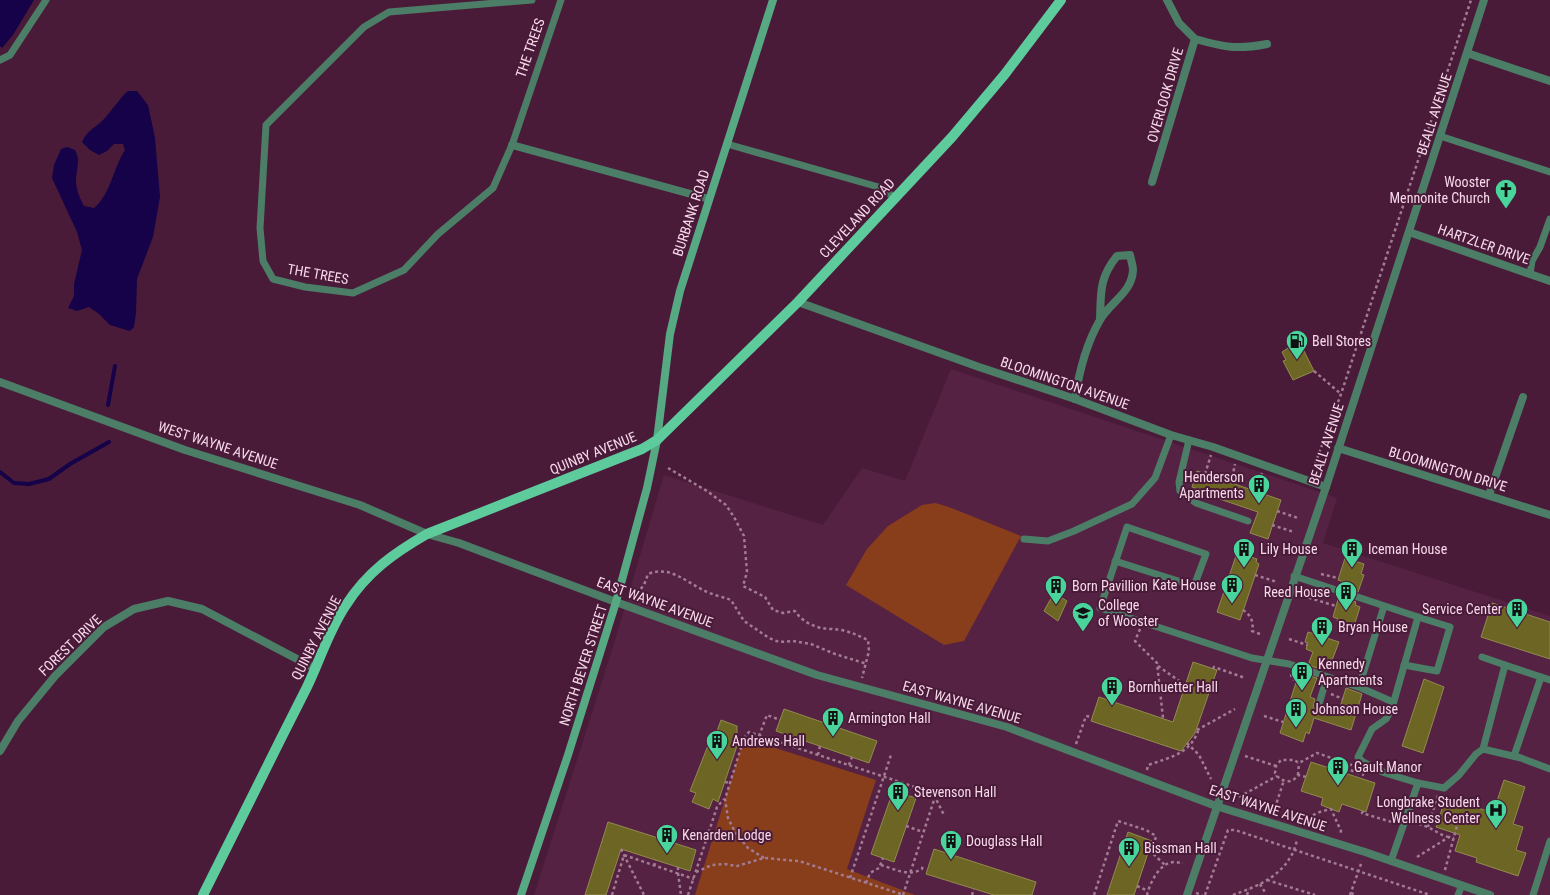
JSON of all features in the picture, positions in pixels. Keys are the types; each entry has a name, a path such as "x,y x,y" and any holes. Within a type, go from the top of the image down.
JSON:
{"main road":[{"name":"BURBANK ROAD","path":"657,440 670,334 680,291 773,0"},
{"name":"CLEVELAND ROAD","path":"657,440 798,302 952,137 1005,74 1061,0"},
{"name":"QUINBY AVENUE","path":"203,895 316,669 335,624 346,604 382,563 397,551 427,534 642,449 657,440"},
{"name":"NORTH BEVER STREET","path":"522,895 616,602 647,488 657,440"}],"street":[{"path":"1167,0 1179,23 1195,39"},
{"name":"BEALL AVENUE","path":"1187,895 1212,824 1216,806 1234,752 1326,487 1484,0"},
{"name":"OVERLOOK DRIVE","path":"1152,182 1195,39 1224,47 1248,48 1267,44"},
{"path":"1467,53 1550,81"},
{"path":"512,145 709,199"},
{"name":"HARTZLER DRIVE","path":"1409,232 1550,281"},
{"path":"1074,399 1077,382 1088,345 1100,319 1125,293 1130,282 1133,270 1130,255 1117,256 1108,267 1102,283 1100,319"},
{"name":"BLOOMINGTON AVENUE","path":"798,302 979,367 1326,487"},
{"name":"WEST WAYNE AVENUE","path":"0,382 185,450 360,505 427,534"},
{"path":"1490,495 1523,397"},
{"name":"BLOOMINGTON DRIVE","path":"1338,448 1550,515"},
{"name":"EAST WAYNE AVENUE","path":"427,534 459,543 817,675 1007,727 1216,806 1365,852 1490,895"},
{"name":"FOREST DRIVE","path":"0,751 18,721 55,676 104,627 134,609 168,601 202,609 316,669"}],"lane":[{"path":"0,60 10,55 46,0"},
{"name":"THE TREES","path":"532,0 389,12 364,27 266,125 260,228 263,262 273,280 305,287 353,293 404,270 438,234 493,188 512,145 561,0"},
{"path":"1440,136 1550,172"},
{"path":"727,144 882,188 895,198"},
{"path":"1530,274 1532,261 1540,248 1550,219"},
{"path":"1024,539 1048,541 1074,531 1132,504 1155,478 1171,434"},
{"path":"1189,440 1179,482 1180,491 1196,503 1248,522"},
{"path":"1115,561 1194,586 1206,554 1127,527 1115,561 1100,608 1252,658 1289,664 1359,688 1393,702"},
{"path":"1294,576 1450,627 1437,671 1404,665"},
{"path":"1359,688 1384,606"},
{"path":"1418,617 1393,702 1386,719 1372,730 1358,757 1363,762 1385,773 1418,783 1444,788 1459,775 1482,749 1505,665"},
{"path":"1482,657 1550,680"},
{"path":"1319,704 1327,677"},
{"path":"1514,756 1541,677"},
{"path":"1482,749 1514,756 1550,768"},
{"path":"1391,861 1418,783"},
{"path":"1533,895 1550,841"},
{"path":"1458,895 1462,886"}],"path":[{"path":"1315,464 1341,394 1471,0"},
{"path":"1314,371 1341,394"},
{"path":"1205,474 1213,447"},
{"path":"1231,483 1237,456"},
{"path":"1256,491 1265,465"},
{"path":"668,468 707,491 726,505 734,516 744,536 747,572 743,586 765,598 773,610 783,613 795,610 801,620 817,627 832,630 839,629 854,633 868,640 869,651 860,687"},
{"path":"1277,511 1298,518"},
{"path":"1272,526 1294,532"},
{"path":"633,599 644,585 648,574 655,571 670,572 682,577 690,584 707,592 731,600 744,621 769,638 779,642 793,641 811,644 866,664"},
{"path":"1318,573 1338,578"},
{"path":"1255,575 1277,582"},
{"path":"1303,596 1336,606"},
{"path":"1243,610 1251,617 1253,627 1252,631 1260,634"},
{"path":"1143,622 1135,641 1157,663 1163,718"},
{"path":"1289,639 1307,645"},
{"path":"1157,666 1185,686"},
{"path":"1214,669 1214,667 1245,678"},
{"path":"1144,778 1148,765 1182,753 1197,735 1198,729 1235,709"},
{"path":"759,736 767,715 780,720"},
{"path":"1073,752 1086,716 1092,717"},
{"path":"1264,716 1283,722"},
{"path":"764,858 748,848 735,832 728,818 725,799 744,738 749,732 933,793 944,815"},
{"path":"785,744 789,735"},
{"path":"1188,744 1199,755 1211,779"},
{"path":"818,755 820,746"},
{"path":"1234,752 1276,766"},
{"path":"1300,763 1317,753 1359,767"},
{"path":"850,878 891,755"},
{"path":"849,765 852,757"},
{"path":"1281,760 1294,760 1300,763 1298,775 1293,780 1284,780 1274,773 1276,766 1281,760"},
{"path":"1337,771 1339,766 1371,777"},
{"path":"1298,775 1306,777"},
{"path":"1239,797 1277,776"},
{"path":"1270,823 1284,780"},
{"path":"725,782 730,783"},
{"path":"1428,827 1440,787"},
{"path":"696,872 712,865 724,864 738,866 764,858 799,861 903,895 935,796"},
{"path":"688,895 717,806 725,799"},
{"path":"1233,895 1260,884 1284,867 1292,856 1307,819 1321,811 1331,809 1341,831 1336,844"},
{"path":"1094,895 1118,821 1146,830 1156,836 1152,854"},
{"path":"1442,879 1458,822"},
{"path":"906,826 923,832"},
{"path":"1205,895 1228,830 1234,830 1430,895"},
{"path":"1417,857 1449,837 1454,838"},
{"path":"621,849 644,895"},
{"path":"1149,850 1165,866"},
{"path":"1356,895 1350,894 1365,852"},
{"path":"624,855 694,879"},
{"path":"612,895 624,855"},
{"path":"866,883 870,873 879,868 883,858"},
{"path":"654,866 656,860"},
{"path":"1147,895 1151,882 1165,866 1174,862 1183,863"},
{"path":"881,864 910,873 917,872 922,869 923,864"},
{"path":"678,867 682,895"},
{"path":"1267,880 1315,895"},
{"path":"1260,884 1266,894"},
{"path":"1137,886 1148,891"},
{"path":"972,895 974,889"},
{"path":"1247,895 1249,889"}],"shaded area":[{"path":"0,0 34,0 13,35 2,48 0,46"},
{"path":"128,91 137,91 148,105 155,138 160,197 153,237 137,279 136,313 134,327 130,331 110,325 89,307 77,311 68,308 74,296 74,284 82,250 77,232 52,178 54,165 61,149 67,147 75,150 78,158 76,184 81,200 84,206 94,208 100,202 125,150 123,144 114,144 107,151 99,155 90,150 82,142 87,134 105,118"},
{"name":"College of Wooster","path":"951,369 1337,498 1323,543 1550,616 1550,895 534,895 612,650 664,475 823,525 862,468 905,481"},
{"path":"935,503 949,507 1021,536 964,641 944,645 846,585 867,549 888,526 922,505"},
{"path":"744,738 876,780 847,869 915,895 695,895"}],"building":[{"name":"Bell Stores","path":"1299,341 1314,371 1293,380 1283,361 1286,360 1282,352"},
{"name":"Henderson Apartments","path":"1197,471 1281,500 1268,539 1250,533 1258,512 1202,493 1203,491 1192,487"},
{"path":"1238,550 1249,553 1248,556 1257,559 1256,562 1259,564 1240,620 1217,612"},
{"name":"Iceman House","path":"1345,558 1364,564 1361,574 1364,575 1358,592 1342,587 1344,582 1338,580"},
{"name":"Born Pavillion","path":"1054,593 1067,601 1058,621 1044,611"},
{"name":"Reed House","path":"1339,596 1356,602 1355,605 1360,607 1354,626 1337,621 1338,619 1333,617"},
{"name":"Service Center","path":"1492,603 1550,622 1550,659 1481,637"},
{"name":"Bryan House","path":"1308,632 1339,642 1331,663 1323,660 1320,669 1308,665 1313,652 1306,649 1308,643 1305,642"},
{"name":"Bornhuetter Hall","path":"1193,662 1217,670 1195,733 1181,751 1091,721 1099,697 1173,722"},
{"path":"1299,673 1317,678 1310,697 1315,699 1313,707 1317,709 1332,713 1334,705 1340,707 1346,688 1362,694 1351,730 1314,718 1309,734 1306,732 1303,742 1280,733"},
{"path":"1424,679 1444,687 1423,753 1402,746"},
{"name":"Armington Hall","path":"784,709 877,741 869,763 776,731"},
{"name":"Andrews Hall","path":"721,720 737,726 737,738 739,740 718,802 713,799 709,809 692,802 696,793 690,791 711,738 715,737"},
{"name":"Gault Manor","path":"1311,762 1375,783 1366,812 1342,804 1339,812 1321,805 1323,798 1301,791"},
{"name":"Longbrake Student Wellness Center","path":"1504,780 1525,787 1513,824 1523,827 1516,850 1526,853 1518,876 1476,862 1477,858 1455,851 1460,835 1436,827 1446,797 1493,813"},
{"name":"Stevenson Hall","path":"893,791 916,798 894,862 871,854"},
{"name":"Kenarden Lodge","path":"608,822 696,850 690,871 621,849 606,895 585,895"},
{"name":"Bissman Hall","path":"1128,832 1152,841 1134,895 1107,895"},
{"name":"Douglass Hall","path":"934,849 1036,882 1032,895 994,895 926,874"}],"waterway":[{"path":"108,405 115,366"},
{"path":"0,472 14,483 29,484 49,479 70,464 109,442"}],"place":[{"name":"Wooster Mennonite Church","path":"1506,210"},
{"name":"Bell Stores","path":"1297,360"},
{"name":"Henderson Apartments","path":"1259,504"},
{"name":"Lily House","path":"1244,568"},
{"name":"Iceman House","path":"1352,568"},
{"name":"Kate House","path":"1232,604"},
{"name":"Born Pavillion","path":"1056,606"},
{"name":"Reed House","path":"1346,612"},
{"name":"Service Center","path":"1517,628"},
{"name":"College of Wooster","path":"1083,632"},
{"name":"Bryan House","path":"1322,646"},
{"name":"Kennedy Apartments","path":"1302,692"},
{"name":"Bornhuetter Hall","path":"1112,706"},
{"name":"Johnson House","path":"1296,728"},
{"name":"Armington Hall","path":"833,738"},
{"name":"Andrews Hall","path":"717,760"},
{"name":"Gault Manor","path":"1338,786"},
{"name":"Stevenson Hall","path":"898,812"},
{"name":"Longbrake Student Wellness Center","path":"1496,830"},
{"name":"Kenarden Lodge","path":"667,854"},
{"name":"Douglass Hall","path":"951,860"},
{"name":"Bissman Hall","path":"1129,868"}]}
